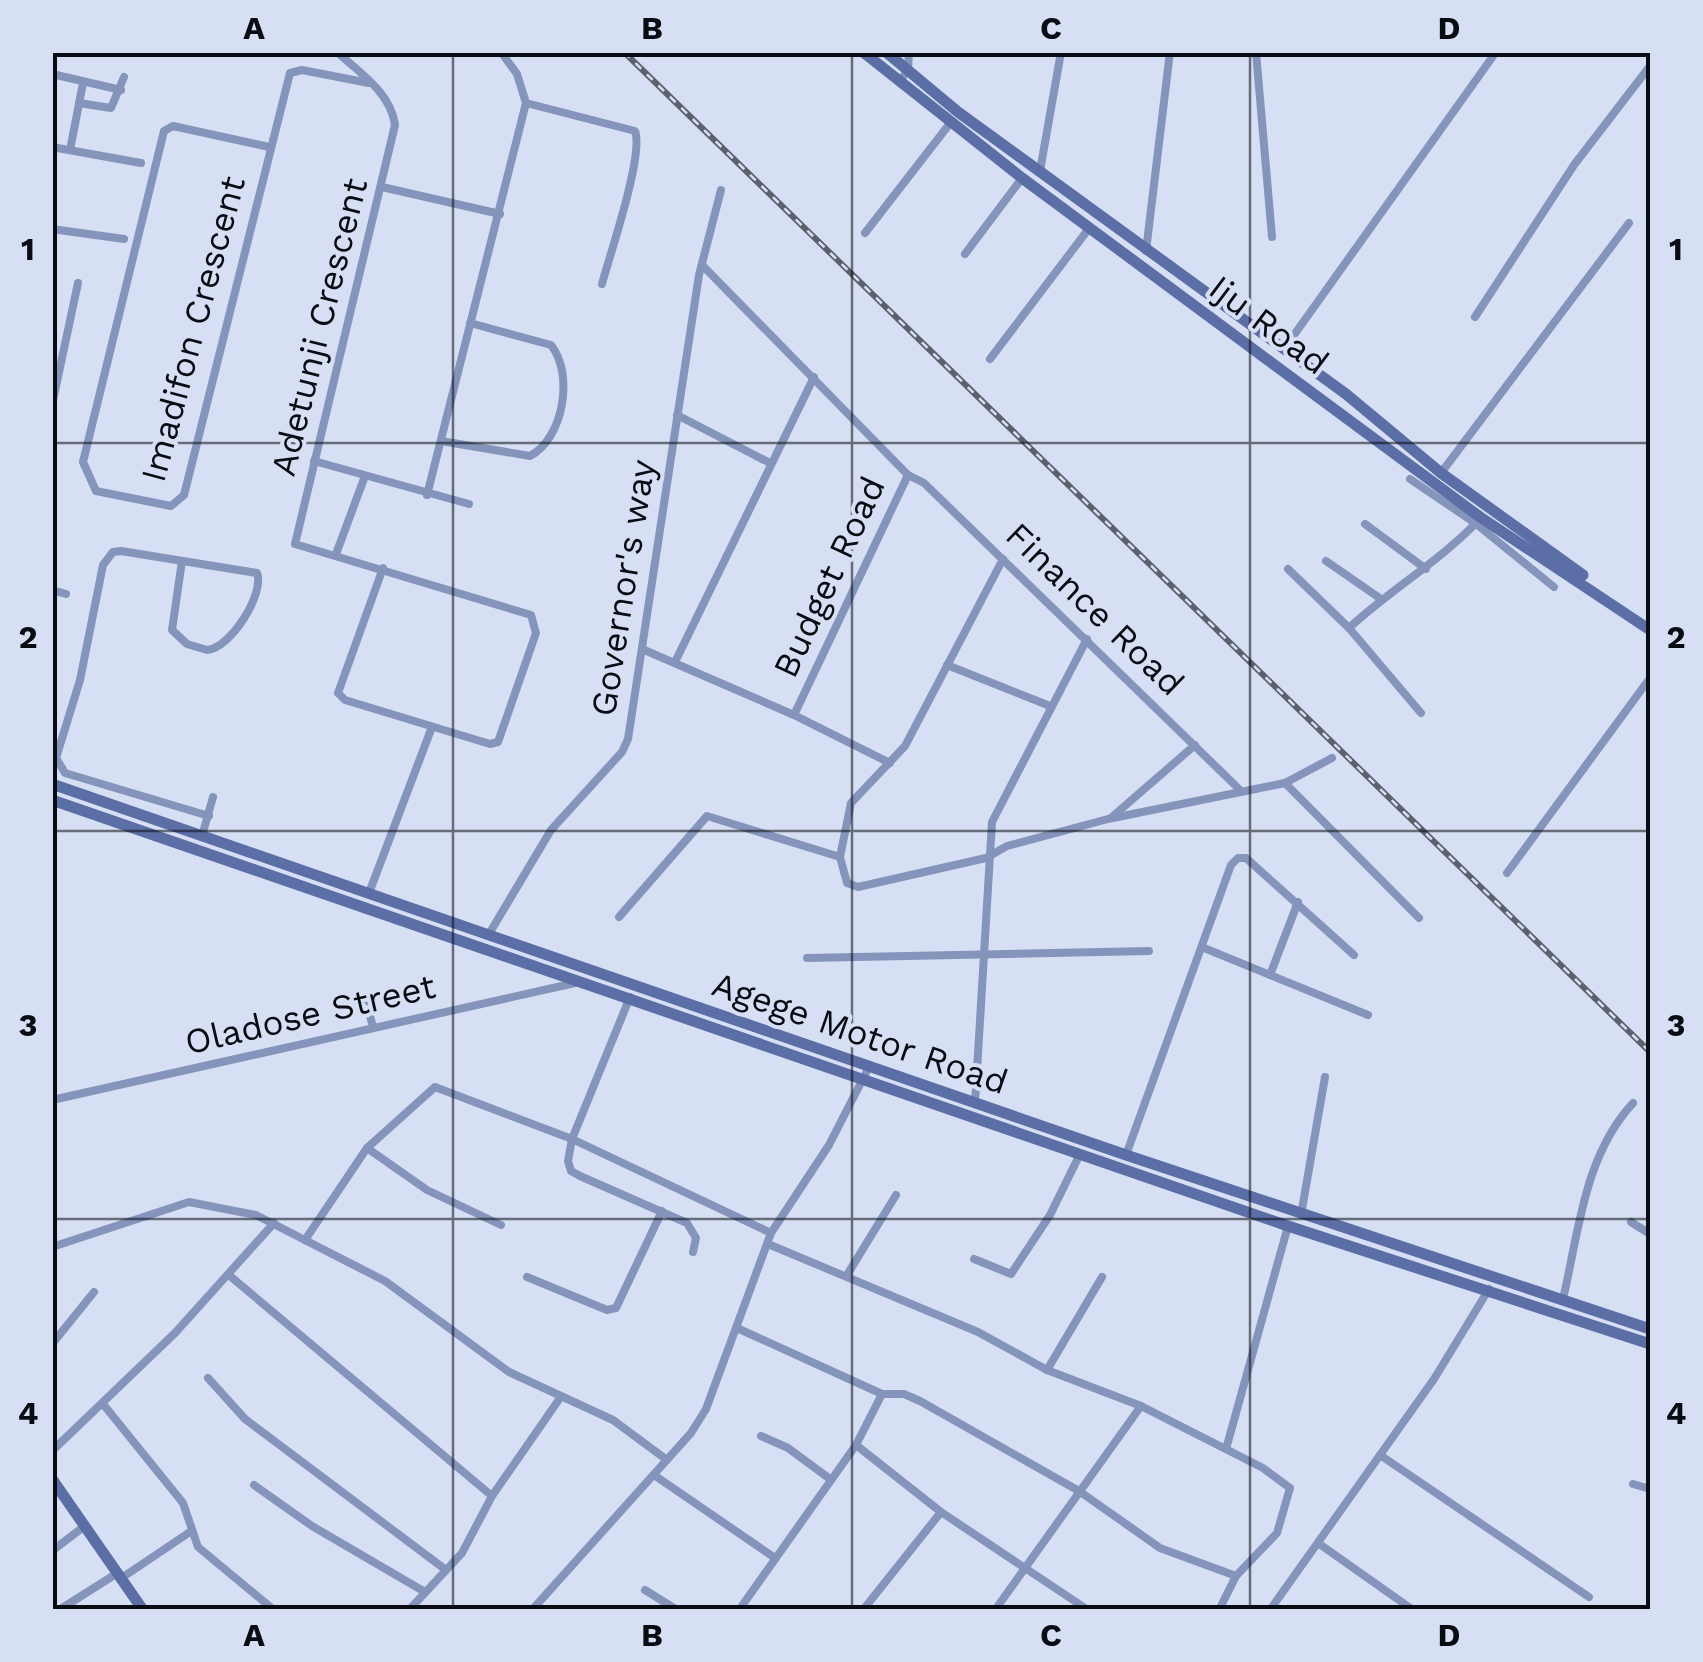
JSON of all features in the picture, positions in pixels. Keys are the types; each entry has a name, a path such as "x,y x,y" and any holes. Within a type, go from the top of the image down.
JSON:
{"main road":[{"name":"Iju Road","path":"863,52 904,75 1284,349 1650,628"},
{"name":"Iju Road","path":"886,52 951,122 1022,178 1478,520 1650,628"},
{"name":"Agege Motor Road","path":"52,784 1301,1215 1650,1329"},
{"name":"Agege Motor Road","path":"52,800 1258,1216 1650,1344"},
{"path":"1174,1186 1179,1172"},
{"path":"1258,1216 1263,1201"},
{"path":"52,1479 82,1528 143,1610"}],"street":[{"name":"Adetunji Crescent","path":"336,52 373,84 393,113 394,126 294,544 383,568 470,600 530,615 536,622 536,633 498,742 490,744 432,727 345,700 338,694 383,568"},
{"path":"428,495 526,102 517,74 501,52"},
{"path":"904,75 909,52"},
{"path":"1040,171 1061,52"},
{"path":"1146,251 1170,52"},
{"path":"1256,52 1272,237"},
{"path":"1284,349 1496,52"},
{"path":"1475,317 1574,165 1650,66"},
{"name":"Imadifon Crescent","path":"269,147 173,126 164,131 83,462 96,491 171,506 184,495 290,74 302,70 373,84"},
{"path":"52,74 120,90"},
{"path":"79,103 111,108 124,77"},
{"path":"70,150 83,83"},
{"path":"526,102 635,130 638,139 630,178 602,284"},
{"path":"865,233 951,122"},
{"path":"52,147 141,163"},
{"path":"965,254 1022,178"},
{"path":"382,187 500,214"},
{"name":"Governor's way","path":"488,934 551,830 622,752 628,739 704,249 721,190"},
{"path":"1441,472 1628,223"},
{"path":"990,359 1090,227"},
{"path":"52,229 124,239"},
{"name":"Finance Road","path":"704,267 908,474 924,483 1240,789"},
{"path":"52,405 78,284"},
{"path":"440,441 530,456 538,452 560,415 562,375 559,356 551,345 470,323"},
{"path":"52,356 63,358"},
{"path":"676,660 814,377"},
{"path":"677,414 770,463"},
{"path":"314,461 469,504"},
{"name":"Budget Road","path":"890,763 794,716 908,474"},
{"path":"336,554 365,476"},
{"path":"1410,479 1478,520 1554,587"},
{"path":"1349,628 1381,599 1426,569 1478,520"},
{"path":"1365,524 1426,569"},
{"path":"182,561 172,630 187,644 217,649 232,639 260,578 256,573 121,551 108,556 80,680 56,758 65,773 208,816"},
{"path":"1003,559 905,746 851,803 840,857 847,882 858,886 986,858 1007,846 1108,820 1240,789 1285,783 1332,758"},
{"path":"1326,561 1381,599"},
{"path":"1288,569 1349,628 1421,713"},
{"path":"52,590 66,594"},
{"path":"974,1103 986,858 994,817 1087,639"},
{"path":"642,648 794,716"},
{"path":"947,665 1050,706"},
{"path":"1508,873 1650,678"},
{"path":"369,893 432,727"},
{"path":"1108,820 1195,745"},
{"path":"1285,783 1419,918"},
{"path":"198,850 214,797"},
{"path":"618,917 707,816 840,857"},
{"path":"1126,1155 1232,864 1238,858 1246,858 1354,954"},
{"path":"1270,975 1298,902"},
{"path":"1204,948 1368,1015"},
{"path":"807,958 1149,951"},
{"path":"580,982 588,968"},
{"name":"Oladose Street","path":"52,1100 580,982"},
{"path":"630,997 572,1139 571,1171 662,1211 692,1230 693,1252"},
{"path":"366,1001 373,1027"},
{"path":"532,1610 667,1460 706,1408 771,1233 829,1145 870,1065"},
{"path":"1301,1215 1325,1077"},
{"path":"305,1240 367,1148 435,1086 572,1139 771,1233"},
{"path":"1564,1300 1595,1160 1604,1137 1633,1103"},
{"path":"367,1148 427,1190 501,1225"},
{"path":"974,1260 1011,1274 1050,1215 1080,1154"},
{"path":"846,1275 896,1195"},
{"path":"52,1247 188,1202 212,1204 274,1223 385,1281 509,1372 613,1420 667,1460"},
{"path":"527,1277 607,1310 616,1308 662,1211"},
{"path":"1630,1222 1650,1234"},
{"path":"52,1451 230,1276 274,1223"},
{"path":"1226,1449 1288,1226"},
{"path":"768,1244 978,1332 1048,1370 1140,1406 1263,1468 1290,1488 1277,1534 1236,1576 1218,1610"},
{"path":"230,1276 492,1496"},
{"path":"1048,1370 1102,1277"},
{"path":"1270,1610 1380,1455 1489,1289"},
{"path":"52,1344 94,1292"},
{"path":"738,1328 882,1394 904,1394 920,1401 1080,1490 1160,1548 1236,1576"},
{"path":"208,1378 245,1418 446,1570"},
{"path":"739,1610 856,1445 882,1394"},
{"path":"409,1610 475,1534 492,1496 560,1398"},
{"path":"102,1404 183,1503 190,1532 210,1559 274,1610"},
{"path":"995,1610 1140,1406"},
{"path":"761,1436 830,1478"},
{"path":"856,1445 941,1512 1088,1610"},
{"path":"1380,1455 1588,1597"},
{"path":"654,1475 775,1558"},
{"path":"1633,1484 1650,1489"},
{"path":"254,1485 312,1526 425,1592"},
{"path":"862,1610 941,1512"},
{"path":"52,1551 82,1528"},
{"path":"59,1610 190,1532"},
{"path":"1318,1543 1413,1610"},
{"path":"645,1590 677,1610"}],"railway":[{"path":"624,52 1650,1052"}]}
